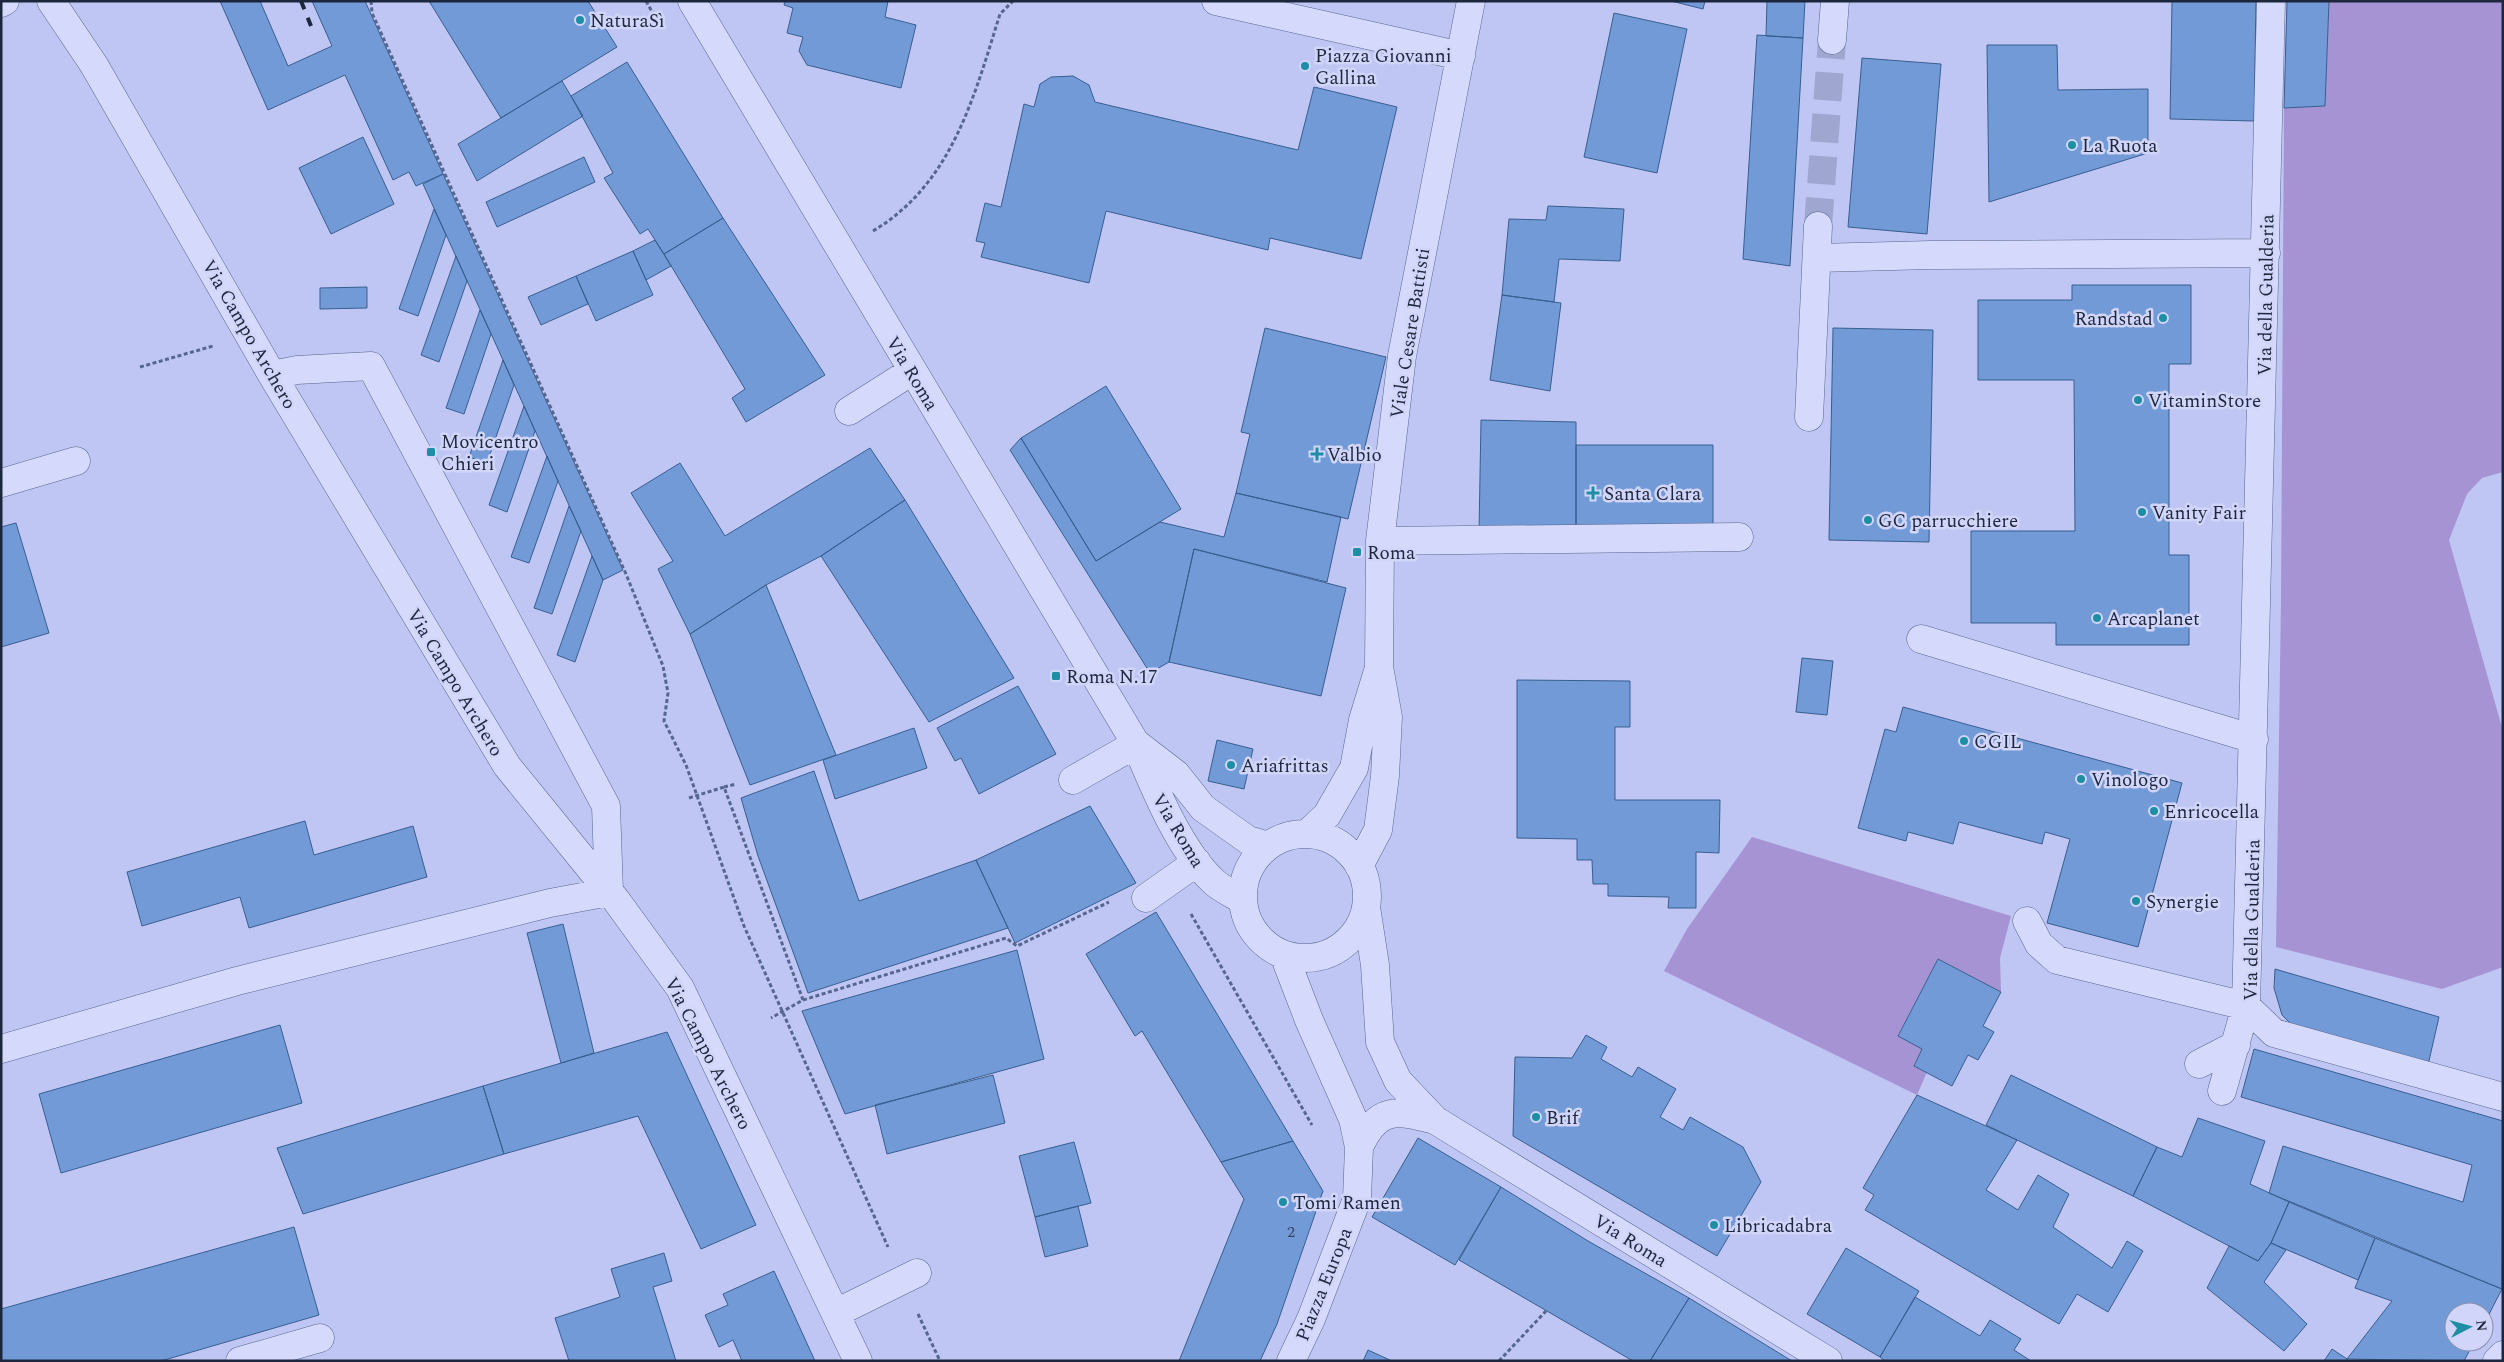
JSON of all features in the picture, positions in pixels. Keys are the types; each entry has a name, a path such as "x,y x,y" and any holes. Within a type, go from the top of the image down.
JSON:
{"street":[{"path":"1,3 5,1"},
{"name":"Via Campo Archero","path":"50,1 94,65 272,375 507,766 609,892 680,988 858,1361"},
{"name":"Via Roma","path":"692,1 1136,744 1157,795 1197,862 1215,883 1243,900"},
{"path":"1216,1 1461,56"},
{"name":"Viale Cesare Battisti","path":"1359,866 1378,830 1385,776 1388,717 1379,667 1380,541 1402,356 1471,1"},
{"path":"1832,40 1835,1"},
{"name":"Via della Gualderia","path":"2271,1 2246,1006 2274,1033 2503,1097"},
{"path":"1809,417 1818,226"},
{"path":"1817,258 1931,255 2266,253"},
{"path":"1,1049 238,981 550,902 609,892 606,806 370,366 297,370 272,375"},
{"path":"849,411 912,371"},
{"path":"1,483 76,461"},
{"path":"1380,541 1740,537"},
{"path":"1921,639 2254,739"},
{"name":"Viale Cesare Battisti","path":"1307,834 1327,815 1354,768 1363,720 1379,667"},
{"path":"1074,780 1136,744"},
{"name":"Via Roma","path":"1136,744 1176,774 1202,808 1248,840 1268,846"},
{"path":"1307,834 1328,838 1346,849 1359,866 1366,888 1366,907 1360,924 1350,938 1336,950 1320,956 1302,958 1284,955 1268,947 1255,934 1247,918 1243,900 1245,879 1254,860 1268,846 1287,836 1307,834"},
{"path":"1146,898 1197,862"},
{"name":"Via Roma","path":"1366,907 1375,965 1380,1042 1398,1081 1435,1120 1828,1361"},
{"path":"2027,921 2039,944 2057,960 2246,1006 2222,1090"},
{"path":"1284,955 1309,1020 1353,1119 1359,1147"},
{"path":"2199,1064 2236,1045"},
{"name":"Via Roma","path":"1359,1147 1368,1128 1381,1117 1402,1112 1435,1120"},
{"name":"Piazza Europa","path":"1291,1361 1311,1319 1357,1199 1359,1147"},
{"path":"836,1313 910,1277"},
{"path":"240,1361 320,1338"},
{"path":"2497,1361 2503,1355"}],"path":[{"path":"371,1 372,13 623,567 663,666 668,693 664,721 686,765 744,926 783,1013 910,1277 940,1361"},
{"path":"840,251 901,213 933,178 960,131 1000,14 1013,1"},
{"path":"140,367 219,344"},
{"path":"689,798 736,784"},
{"path":"724,788 803,1000"},
{"path":"771,1018 783,1013 803,1000 1006,938 1016,946 1114,900"},
{"path":"1498,1361 1546,1311"}],"shaded area":[{"path":"2329,1 2503,1 2503,472 2482,478 2467,494 2449,540 2503,731 2503,967 2442,989 2276,947 2281,599 2284,108 2325,106"},
{"path":"1752,837 2011,916 2000,958 2001,992 1938,959 1898,1035 1922,1049 1914,1065 1927,1072 1917,1095 1664,971 1687,929"}],"building":[{"path":"220,1 260,1 288,66 332,46 312,1 365,1 443,174 416,186 409,172 393,180 345,75 268,110"},
{"path":"429,1 588,1 617,47 501,118"},
{"path":"785,1 888,1 885,17 916,25 901,88 807,65 799,51 803,37 787,33 793,8 784,5"},
{"path":"1671,1 1705,1 1703,9"},
{"path":"1767,1 1805,1 1803,38 1766,36"},
{"path":"2172,1 2256,1 2254,121 2170,119"},
{"path":"2287,1 2329,1 2325,106 2284,108"},
{"path":"1614,13 1687,29 1657,173 1584,157"},
{"path":"1757,35 1803,38 1790,266 1743,259"},
{"path":"1987,45 2057,45 2058,90 2148,89 2148,153 1989,202"},
{"path":"1862,58 1941,64 1927,234 1848,227"},
{"path":"627,62 723,218 664,254 648,229 640,234 604,178 613,173 571,96"},
{"path":"1073,76 1089,85 1095,102 1298,150 1314,87 1397,107 1361,259 1270,238 1268,250 1106,211 1089,283 981,257 985,243 976,241 985,203 1001,207 1024,104 1034,107 1040,84 1051,77"},
{"path":"562,81 583,116 477,181 458,144"},
{"path":"363,137 394,204 331,234 299,168"},
{"path":"584,157 595,182 497,227 486,202"},
{"path":"443,174 623,570 603,580 423,184"},
{"path":"1548,206 1624,209 1620,261 1559,259 1554,302 1502,295 1509,219 1546,220"},
{"path":"434,209 446,235 418,316 399,309"},
{"path":"723,218 825,375 746,422 732,398 745,389 664,254"},
{"path":"655,240 671,266 646,280 633,251"},
{"path":"633,251 653,295 596,321 576,276"},
{"path":"456,256 467,281 439,362 421,355"},
{"path":"576,276 588,304 541,325 528,297"},
{"path":"2072,285 2191,285 2191,364 2169,364 2169,555 2189,555 2189,645 2056,645 2056,623 1971,623 1971,531 2075,531 2074,380 1978,380 1978,300 2072,300"},
{"path":"367,287 367,308 320,309 320,288"},
{"path":"1502,295 1561,303 1550,391 1490,380"},
{"path":"480,310 491,334 464,414 446,408"},
{"path":"1265,328 1386,357 1348,519 1236,493 1250,434 1241,432"},
{"path":"1833,328 1933,330 1929,542 1829,540"},
{"path":"503,360 514,385 487,463 469,457"},
{"path":"1106,386 1181,509 1096,561 1021,438"},
{"path":"524,406 535,431 507,512 489,505"},
{"path":"1481,420 1576,422 1576,527 1479,533"},
{"path":"1021,438 1096,561 1160,522 1224,537 1236,493 1341,517 1327,582 1194,549 1169,662 1150,673 1010,450"},
{"path":"1576,445 1713,445 1713,527 1576,527"},
{"path":"870,448 905,500 821,556 766,585 690,634 658,569 673,561 631,493 680,463 725,536"},
{"path":"547,456 558,481 529,563 511,557"},
{"path":"905,500 1014,678 929,722 821,556"},
{"path":"569,506 581,531 552,614 534,608"},
{"path":"16,523 49,633 1,647 1,527"},
{"path":"1194,549 1346,588 1321,696 1169,662"},
{"path":"592,556 603,580 575,662 557,655"},
{"path":"766,585 836,755 750,785 690,634"},
{"path":"1802,658 1833,661 1827,715 1796,712"},
{"path":"1517,680 1630,681 1630,727 1615,727 1615,800 1720,800 1719,853 1696,852 1696,908 1668,908 1669,897 1608,896 1608,884 1593,884 1592,860 1577,860 1577,839 1517,838"},
{"path":"1018,686 1056,754 979,794 961,758 955,761 937,728"},
{"path":"1903,707 2182,783 2138,947 2047,923 2070,839 2045,832 2042,844 1959,822 1953,844 1908,832 1906,841 1858,828 1885,729 1896,732"},
{"path":"914,728 927,768 835,799 823,760"},
{"name":"Ariafrittas","path":"1217,740 1253,749 1244,789 1208,781"},
{"path":"814,771 859,901 976,860 1008,928 808,993 758,856 741,798"},
{"path":"1090,806 1136,883 1015,943 976,860"},
{"path":"305,821 314,855 413,826 427,877 249,928 240,897 142,926 127,872"},
{"path":"1156,912 1293,1141 1221,1162 1142,1031 1135,1036 1086,954"},
{"path":"563,924 594,1053 561,1063 527,933"},
{"path":"1017,950 1044,1059 845,1114 802,1011"},
{"path":"1938,959 2001,992 1983,1026 1994,1032 1978,1060 1968,1055 1952,1086 1914,1066 1922,1049 1898,1036"},
{"path":"2275,969 2439,1017 2428,1065 2296,1029 2282,1015 2274,988"},
{"path":"280,1025 302,1103 61,1173 39,1094"},
{"path":"667,1032 756,1225 701,1249 638,1116 504,1154 483,1086"},
{"path":"1586,1035 1607,1047 1601,1059 1632,1077 1638,1067 1676,1089 1660,1117 1683,1130 1690,1117 1743,1147 1761,1182 1717,1256 1513,1136 1515,1057 1572,1058"},
{"path":"2254,1049 2503,1121 2502,1289 2269,1193 2283,1146 2463,1202 2472,1165 2241,1097"},
{"path":"993,1075 1005,1123 887,1154 875,1105"},
{"path":"2011,1075 2157,1147 2133,1196 1986,1125"},
{"path":"483,1086 504,1154 303,1214 277,1148"},
{"path":"1917,1095 2017,1140 1986,1190 2018,1210 2038,1175 2069,1194 2053,1227 2112,1268 2127,1241 2143,1251 2108,1312 2077,1294 2059,1324 1865,1210 1874,1195 1863,1188"},
{"path":"2198,1118 2265,1141 2250,1184 2289,1202 2271,1243 2258,1261 2133,1196 2157,1147 2182,1157"},
{"path":"1418,1138 1501,1187 1455,1265 1372,1217"},
{"path":"1293,1141 1323,1191 1277,1324 1260,1361 1179,1361 1244,1199 1221,1162"},
{"path":"1074,1142 1091,1203 1035,1217 1019,1156"},
{"path":"1501,1187 1588,1241 1689,1298 1650,1361 1633,1361 1459,1260"},
{"path":"2289,1202 2375,1238 2358,1280 2271,1243"},
{"path":"1078,1206 1088,1246 1045,1257 1035,1217"},
{"path":"294,1227 319,1315 161,1361 1,1361 1,1309"},
{"path":"2375,1238 2502,1289 2494,1305 2494,1302 2444,1302 2444,1352 2469,1352 2464,1361 2347,1359 2392,1301 2355,1288"},
{"path":"2271,1243 2286,1250 2264,1282 2307,1324 2284,1351 2207,1288 2229,1246 2258,1261"},
{"path":"1846,1248 1919,1291 1880,1357 1807,1314"},
{"path":"664,1253 672,1281 653,1287 676,1361 569,1361 555,1318 620,1297 611,1269"},
{"path":"774,1271 815,1361 742,1361 733,1340 719,1347 705,1315 728,1305 723,1294"},
{"path":"1915,1297 1980,1336 1990,1320 2021,1339 2014,1350 2031,1361 1885,1361 1880,1357"},
{"path":"1689,1298 1743,1331 1792,1361 1650,1361"},
{"path":"2332,1349 2347,1359 2349,1361 2324,1361"},
{"path":"1368,1350 1392,1361 1363,1361"}],"tunnel":[{"path":"1818,226 1832,40"}],"railway":[{"path":"301,1 311,26"}],"place":[{"name":"NaturaSì","path":"580,20"},
{"name":"Piazza Giovanni Gallina","path":"1305,66"},
{"name":"La Ruota","path":"2072,145"},
{"name":"Randstad","path":"2163,318"},
{"name":"VitaminStore","path":"2138,400"},
{"name":"Movicentro Chieri","path":"431,452"},
{"name":"Valbio","path":"1317,454"},
{"name":"Santa Clara","path":"1593,493"},
{"name":"Vanity Fair","path":"2142,512"},
{"name":"GC parrucchiere","path":"1868,520"},
{"name":"Roma","path":"1357,552"},
{"name":"Arcaplanet","path":"2097,618"},
{"name":"Roma N.17","path":"1056,676"},
{"name":"CGIL","path":"1964,741"},
{"name":"Ariafrittas","path":"1231,765"},
{"name":"Vinologo","path":"2081,779"},
{"name":"Enricocella","path":"2154,811"},
{"name":"Synergie","path":"2136,901"},
{"name":"Brif","path":"1536,1117"},
{"name":"Tomi Ramen","path":"1283,1202"},
{"name":"Libricadabra","path":"1714,1225"}]}
